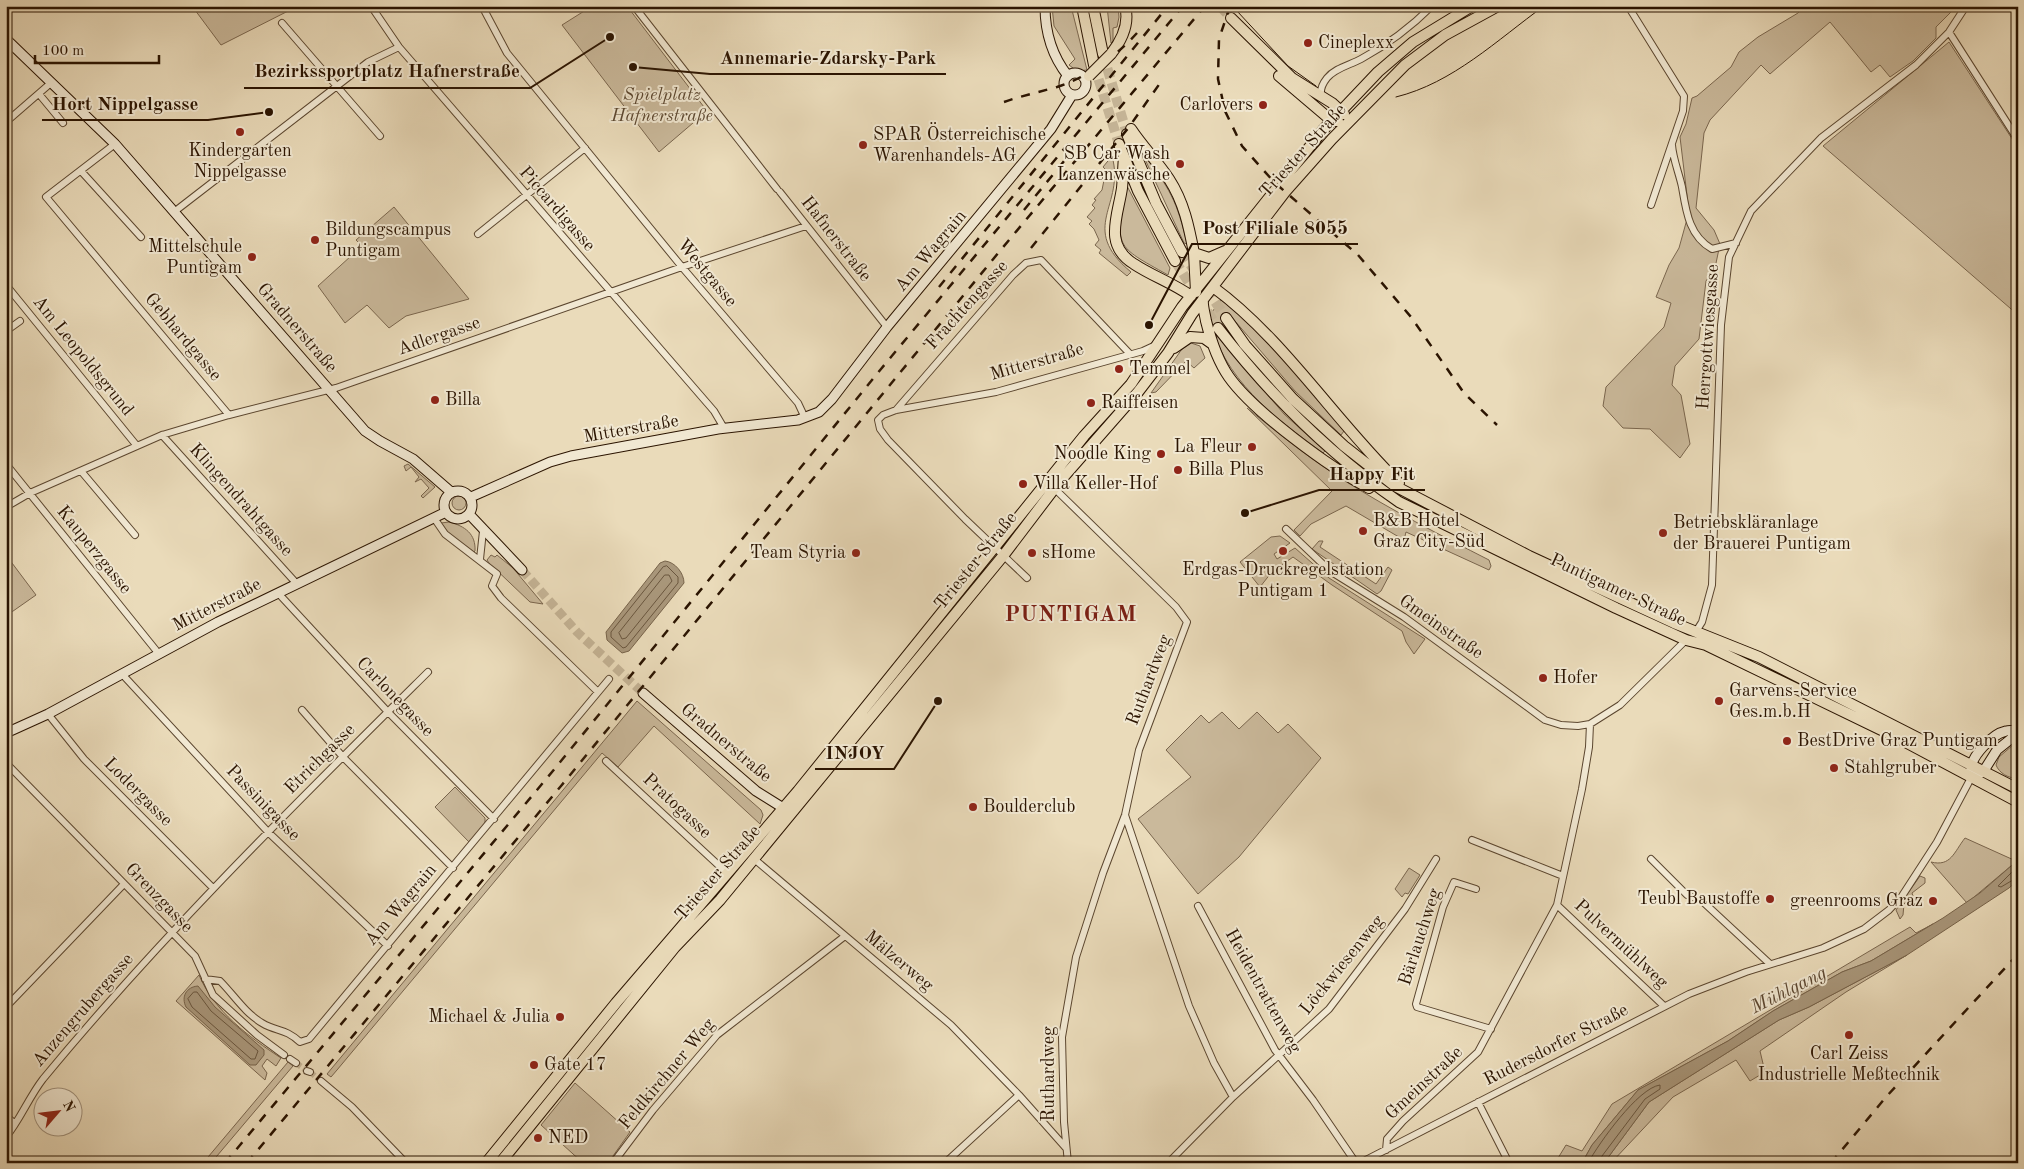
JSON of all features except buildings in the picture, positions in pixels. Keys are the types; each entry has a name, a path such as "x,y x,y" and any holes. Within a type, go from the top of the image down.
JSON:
{"main road":[{"path":"1045,6 1047,32 1054,52 1068,76"},
{"path":"1082,6 1094,65"},
{"path":"1094,6 1107,54"},
{"path":"1068,76 1064,87 1072,95 1078,96 1085,91 1087,77 1124,34 1126,21 1125,6"},
{"name":"Triester Straße","path":"486,1163 616,1003 728,874 787,811 1003,556 1054,488 1138,392 1168,353 1192,314 1202,302 1200,290 1226,250 1332,121 1378,72 1413,42 1472,6"},
{"name":"Triester Straße","path":"500,1163 675,947 720,900 787,811 994,548 1084,436 1131,384 1157,345 1200,290 1332,139 1388,82 1418,55 1445,35 1498,6"},
{"path":"1231,18 1242,31 1292,78 1341,111 1350,122"},
{"path":"1242,31 1249,42 1278,75 1332,121 1350,122"},
{"name":"Gradnerstraße","path":"6,39 115,144 365,431 413,458 451,492"},
{"path":"1068,76 1078,73 1087,77"},
{"name":"Am Wagrain","path":"805,418 819,412 828,404 887,328 1045,137 1072,95"},
{"path":"1182,252 1156,203 1129,132 1168,178 1179,197 1187,218 1200,290 1192,314"},
{"path":"1119,144 1138,191 1175,261"},
{"path":"1124,157 1122,189 1114,225 1118,248 1134,264 1174,284 1200,290 1294,365 1377,462 1414,497"},
{"path":"1194,253 1210,258 1226,250"},
{"path":"1202,302 1211,343 1229,377 1261,410 1330,464 1362,484 1399,502"},
{"name":"Puntigamer Straße","path":"1226,318 1246,345 1293,399 1377,474 1414,497 1529,556 1696,631 1759,657 1815,684 1970,766 2018,789"},
{"name":"Puntigamer Straße","path":"1218,328 1240,356 1290,411 1366,480 1399,502 1528,566 1686,640 1706,645 1819,699 2018,802"},
{"path":"1168,353 1190,337 1204,338 1211,343"},
{"name":"Mitterstraße","path":"471,497 550,462 571,456 724,428 805,418"},
{"path":"462,490 471,497 473,507 469,514 457,519 446,512 444,501 451,492 462,490"},
{"name":"Mitterstraße","path":"6,734 48,714 218,622 446,512"},
{"path":"469,514 483,531 522,570"},
{"name":"Gradnerstraße","path":"643,693 756,791 787,811"},
{"path":"2016,730 2012,738 1997,750 1983,772 1971,778 1970,766 1984,746 2000,734 2016,730"}],"street":[{"name":"Piccardigasse","path":"370,6 400,47 610,294 714,411 724,428"},
{"name":"Westgasse","path":"482,6 507,53 682,267 798,403 805,418"},
{"name":"Hafnerstraße","path":"634,6 887,328"},
{"path":"1321,96 1320,91 1327,78 1336,70 1359,60 1394,39 1432,6"},
{"path":"1628,6 1684,96 1683,111 1651,205"},
{"name":"Herrgottwiesgasse","path":"1686,640 1702,622 1712,585 1721,325 1729,257 1751,211 1821,138 1916,65 1949,32 1966,6"},
{"path":"282,23 380,136"},
{"path":"1949,32 2018,140"},
{"path":"174,212 368,62 400,47"},
{"path":"6,122 52,82"},
{"path":"39,94 63,123"},
{"path":"1672,141 1686,212 1695,233 1705,245 1712,249 1736,243"},
{"name":"Gebhardgasse","path":"115,144 46,196 229,415"},
{"path":"478,234 585,148"},
{"path":"81,171 141,237"},
{"name":"Adlergasse","path":"6,507 30,493 162,436 229,415 330,390 610,294 682,267 806,226"},
{"name":"Frachtengasse","path":"896,410 972,320 1026,263 1041,260 1130,354"},
{"name":"Am Leopoldsgrund","path":"6,285 137,446"},
{"path":"6,331 20,321"},
{"name":"Mitterstraße","path":"994,548 880,429 878,420 883,414 896,410 996,392 1157,345"},
{"name":"Klingendrahtgasse","path":"162,436 297,584"},
{"name":"Kauperzgasse","path":"6,464 159,654"},
{"path":"81,470 135,535"},
{"name":"Ruthardweg","path":"1054,488 1176,607 1187,622 1139,750 1125,815 1103,873 1076,957 1062,1037 1068,1163"},
{"path":"434,518 446,534 497,574 492,586 501,598 598,692"},
{"name":"Gmeinstraße","path":"1286,529 1330,571 1404,617 1534,713 1561,725 1578,726 1590,724 1620,705 1686,640"},
{"path":"480,559 483,531"},
{"path":"994,548 1027,578"},
{"name":"Carlonegasse","path":"278,593 388,712 494,819"},
{"name":"Etrichgasse","path":"171,932 212,887 269,833 428,672"},
{"name":"Passinigasse","path":"122,674 269,833 388,946"},
{"name":"Am Wagrain","path":"205,979 220,981 233,998 255,1018 264,1024 286,1030 300,1042 316,1032 609,679"},
{"path":"302,710 343,757 453,868"},
{"name":"Lodergasse","path":"48,714 84,759 212,887"},
{"name":"Gmeinstraße","path":"1386,1150 1387,1139 1418,1107 1474,1057 1491,1029 1556,905 1582,789 1589,747 1590,724"},
{"name":"Pratogasse","path":"606,761 728,874"},
{"name":"Grenzgasse","path":"6,763 196,956 205,979 219,1002 284,1055"},
{"name":"Rudersdorfer Straße","path":"1360,1163 1689,994 1845,939 1864,929 1889,910 1902,896 1937,842 1971,778"},
{"path":"1125,815 1189,1006 1214,1063 1233,1097"},
{"path":"1472,840 1563,876"},
{"name":"Mälzerweg","path":"753,858 945,1019 1019,1095 1066,1148"},
{"name":"Löckwiesenweg","path":"1168,1163 1233,1097 1280,1057 1329,1009 1406,909 1436,859"},
{"path":"1651,859 1687,894 1701,900 1770,964"},
{"name":"Bärlauchweg","path":"1476,889 1454,882 1443,907 1416,1004 1417,1007 1434,1013 1491,1029"},
{"path":"6,1007 124,884"},
{"name":"Pulvermühlweg","path":"1556,905 1664,1006"},
{"name":"Heidentrattenweg","path":"1198,906 1280,1057 1313,1100 1356,1163"},
{"name":"Anzengrubergasse","path":"6,1137 41,1082 171,932"},
{"name":"Feldkirchner Weg","path":"614,1162 665,1096 717,1035 845,936"},
{"path":"321,1081 352,1107 406,1163"},
{"path":"945,1163 1019,1095"},
{"path":"1478,1102 1509,1163"},
{"path":"6,1116 14,1123"}],"green space":[{"path":"192,6 298,6 221,45"},
{"name":"Spielplatz Hafnerstraße","path":"588,6 627,6 707,111 659,152 562,25 589,8"},
{"path":"1052,6 1071,6 1087,70 1077,71 1069,65 1075,59 1054,26"},
{"path":"1107,6 1118,6 1119,17 1117,27 1113,28 1113,41 1111,43"},
{"path":"1805,6 1957,6 1936,27 1936,38 1913,61 1890,77 1880,65 1871,72 1830,22 1770,74 1761,65 1710,120 1704,133 1696,208 1714,230 1720,244 1715,268 1706,281 1699,339 1675,366 1672,385 1681,395 1690,444 1680,458 1650,429 1623,428 1603,406 1606,387 1664,327 1671,303 1656,297 1669,265 1679,248 1689,212 1680,137 1686,124 1692,98 1697,96 1731,67 1739,52 1758,37 1798,13"},
{"path":"1949,42 2018,148 2018,315 1823,146"},
{"path":"1142,153 1166,186 1176,206 1187,244 1184,243"},
{"path":"1112,156 1115,173 1105,229 1107,242 1115,256 1131,272 1127,276 1099,253 1101,250 1095,245 1099,240 1094,229 1089,224 1092,221 1087,217 1095,208 1092,205 1096,200 1094,199 1102,190 1106,170 1103,167"},
{"path":"1127,186 1170,268 1168,275 1137,257 1128,250 1123,242 1120,233"},
{"path":"394,207 469,299 406,316 389,328 367,305 345,323 318,286 362,246 356,240"},
{"path":"1221,300 1254,328 1302,379 1344,431 1341,435 1295,391 1229,314 1215,336 1209,316"},
{"path":"1215,336 1284,414 1325,451 1323,453 1286,425 1252,395 1225,359"},
{"path":"1191,343 1200,346 1205,358 1194,368 1186,361 1156,392 1151,393 1182,349"},
{"path":"1247,408 1307,455 1362,492 1489,560 1491,566 1489,570 1406,532 1404,540 1346,506 1311,524 1300,536 1294,530 1332,491"},
{"path":"408,464 435,487 423,498 421,496 429,488 421,479 415,482 419,477 411,467 406,471 404,466"},
{"path":"459,496 464,498 466,503 464,508 459,510 454,508 452,503 454,498"},
{"path":"449,522 465,528 471,535 475,545 474,552 450,535 441,523"},
{"path":"1280,536 1290,543 1274,554 1277,559 1295,548 1329,578 1425,639 1414,654 1406,642 1402,631 1293,557 1271,573 1260,587 1240,562 1271,537"},
{"path":"1319,541 1323,541 1320,547 1376,584 1388,567 1392,570 1381,591 1377,594 1312,549"},
{"path":"6,555 36,595 6,616"},
{"path":"491,555 495,557 497,555 513,568 543,604 530,602 489,563 487,560"},
{"path":"637,701 761,810 763,815 760,824 654,726 618,767 602,753 337,1070 331,1077 327,1074"},
{"path":"1222,712 1239,729 1257,712 1278,733 1288,724 1321,758 1239,857 1198,894 1138,819 1191,777 1166,750 1201,715 1209,723"},
{"path":"2013,745 2018,745 2016,768 2018,778 2011,778 2005,775 1999,771 1996,765 1999,757"},
{"path":"455,787 485,818 485,823 469,842 435,807"},
{"path":"1965,838 2016,861 2018,854 2018,860 1967,903 1931,862 1938,863 1948,860"},
{"path":"1409,868 1420,875 1408,894 1405,893 1402,897 1395,889"},
{"path":"1920,876 1925,878 1925,883 1912,893 1913,896 1904,904 1903,915 1900,919 1896,910"},
{"path":"1933,924 1871,961 1842,972 1773,1011 1728,1041 1638,1090 1592,1145 1582,1163 1555,1163 1566,1145 1582,1151 1612,1104 1910,927 1916,933"},
{"path":"1907,955 1846,992 1760,1051 1765,1072 1750,1081 1736,1060 1673,1097 1611,1163 1604,1163 1649,1102 1779,1020 1809,1007"},
{"path":"199,975 223,1012 245,1032 281,1058 276,1066 267,1059 262,1066 267,1073 265,1080 176,1001"},
{"path":"288,1062 293,1066 211,1163 203,1163"},
{"path":"575,1083 630,1132 608,1163 583,1163 541,1125"}],"water":[{"path":"665,561 672,563 678,569 684,583 629,651 622,653 607,640 606,632 660,563"},
{"name":"Mühlgang","path":"2018,860 2018,880 2009,888 1907,955 1809,1007 1779,1020 1649,1102 1604,1163 1582,1163 1592,1145 1638,1090 1728,1041 1773,1011 1842,972 1871,961 1943,918 1980,893"},
{"path":"198,986 215,1007 264,1050 264,1055 256,1065 250,1065 186,1007 184,996 190,988"}],"tunnel":[{"path":"1220,6 1231,18"},
{"path":"1103,54 1127,134"},
{"path":"1094,65 1119,144"},
{"path":"1182,252 1226,318"},
{"path":"1175,261 1218,328"},
{"path":"522,570 577,632 643,693"},
{"path":"296,1063 307,1071"},
{"path":"310,1072 321,1081"}],"tram line":[{"path":"1396,97 1437,82 1455,71 1492,46 1544,6"},
{"path":"1237,11 1288,66 1316,86"}],"railway":[{"path":"939,287 1168,6"},
{"path":"225,1163 552,772 881,369 1183,6"},
{"path":"247,1163 561,786 999,252 1205,6"},
{"path":"1230,6 1219,39 1218,79 1225,111 1242,146 1274,182 1358,255 1411,317 1464,393 1497,425"},
{"path":"1004,102 1057,87 1079,78 1110,58 1137,33"},
{"path":"1031,248 1129,127 1163,79"},
{"path":"1024,210 1069,155"},
{"path":"1831,1163 1886,1097 2018,954"}],"place":[{"name":"Bezirkssportplatz Hafnerstraße","path":"610,37"},
{"name":"Cineplexx","path":"1308,43"},
{"name":"Annemarie-Zdarsky-Park","path":"633,67"},
{"name":"Carlovers","path":"1263,105"},
{"name":"Hort Nippelgasse","path":"269,112"},
{"name":"Kindergarten Nippelgasse","path":"240,132"},
{"name":"SPAR Österreichische Warenhandels-AG","path":"863,145"},
{"name":"SB Car Wash Lanzenwäsche","path":"1180,164"},
{"name":"Bildungscampus Puntigam","path":"315,240"},
{"name":"Mittelschule Puntigam","path":"252,257"},
{"name":"Post Filiale 8055","path":"1149,325"},
{"name":"Temmel","path":"1119,369"},
{"name":"Billa","path":"435,400"},
{"name":"Raiffeisen","path":"1091,403"},
{"name":"La Fleur","path":"1252,447"},
{"name":"Noodle King","path":"1161,454"},
{"name":"Billa Plus","path":"1178,470"},
{"name":"Villa Keller-Hof","path":"1023,484"},
{"name":"Happy Fit","path":"1245,513"},
{"name":"B&B Hotel Graz City-Süd","path":"1363,531"},
{"name":"Betriebskläranlage der Brauerei Puntigam","path":"1663,533"},
{"name":"Erdgas-Druckregelstation Puntigam 1","path":"1283,551"},
{"name":"Team Styria","path":"856,553"},
{"name":"sHome","path":"1032,553"},
{"name":"Hofer","path":"1543,678"},
{"name":"INJOY","path":"938,701"},
{"name":"Garvens-Service Ges.m.b.H","path":"1719,701"},
{"name":"BestDrive Graz Puntigam","path":"1787,741"},
{"name":"Stahlgruber","path":"1834,768"},
{"name":"Boulderclub","path":"973,807"},
{"name":"Teubl Baustoffe","path":"1770,899"},
{"name":"greenrooms Graz","path":"1933,901"},
{"name":"Michael & Julia","path":"560,1017"},
{"name":"Carl Zeiss Industrielle Meßtechnik","path":"1849,1035"},
{"name":"Gate 17","path":"534,1065"},
{"name":"NED","path":"538,1138"}],"district":[{"name":"PUNTIGAM","path":"1071,615"}]}
